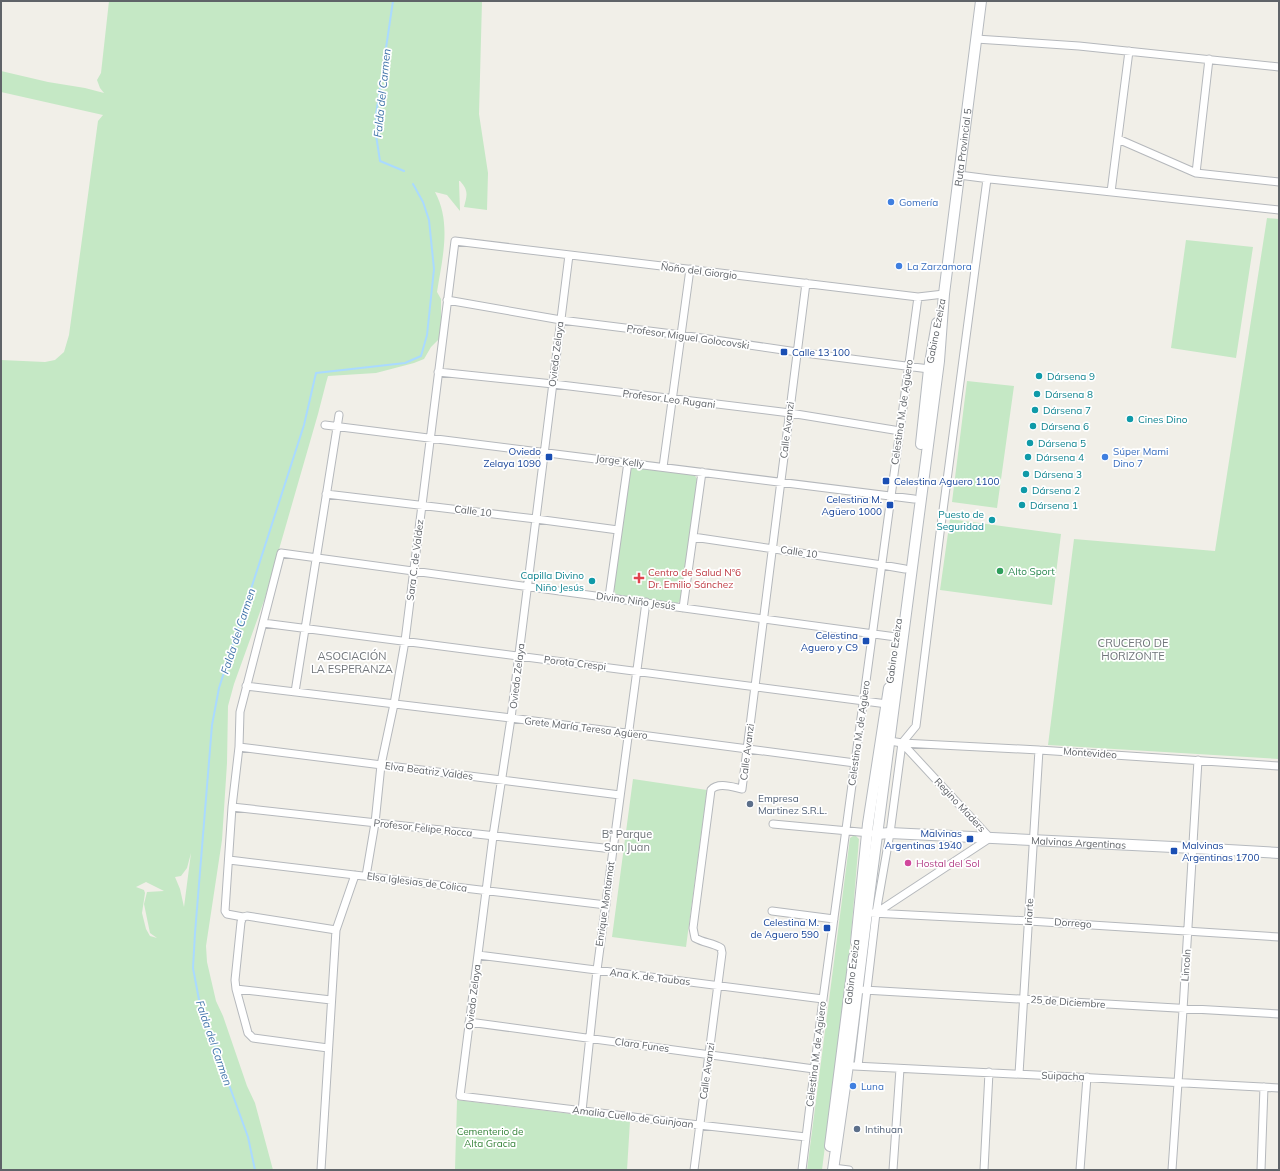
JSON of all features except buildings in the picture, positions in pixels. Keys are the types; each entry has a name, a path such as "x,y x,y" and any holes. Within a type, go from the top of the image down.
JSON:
{"main road":[{"name":"Ruta Provincial 5","path":"944,294 980,1"},
{"name":"Gabino Ezeiza","path":"831,1169 867,832 896,637 929,369 944,294"},
{"name":"Gabino Ezeiza","path":"831,1169 853,1066 871,913 878,834 939,361 944,294"},
{"name":"Malvinas Argentinas","path":"878,834 890,833 1279,853"}],"street":[{"path":"976,37 1279,67"},
{"path":"1111,192 1129,51"},
{"path":"1196,173 1209,59"},
{"path":"1118,138 1196,173 1279,182"},
{"path":"959,175 1279,210"},
{"path":"871,913 890,833 902,743 916,726 987,179"},
{"name":"Ñoño del Giorgio","path":"455,241 918,297 944,294"},
{"name":"Sara C. de Valdez","path":"366,876 375,823 381,765 405,641 455,241"},
{"name":"Oviedo Zelaya","path":"460,1096 493,836 511,718 569,255"},
{"path":"663,467 690,270"},
{"name":"Calle Avanzi","path":"694,1170 722,953 721,948 714,944 695,938 693,928 711,790 714,787 721,786 742,789 806,283"},
{"name":"Celestina M. de Agüero","path":"802,1170 823,999 918,297"},
{"name":"Profesor Miguel Golocovski","path":"448,300 561,320 929,369"},
{"name":"Profesor Leo Rugani","path":"438,372 553,384 790,413 900,431"},
{"path":"295,692 339,415"},
{"name":"Jorge Kelly","path":"325,425 914,499"},
{"path":"609,598 628,462"},
{"path":"683,608 702,472"},
{"name":"Calle 10","path":"326,494 618,530"},
{"name":"Calle 10","path":"693,537 905,569"},
{"name":"Divino Niño Jesús","path":"262,623 281,553 896,637"},
{"name":"Enrique Montamat","path":"582,1111 597,970 646,602"},
{"path":"262,623 240,712 239,747 232,807 225,911 227,914 243,917 247,916 336,930"},
{"name":"Porota Crespi","path":"262,623 887,704"},
{"name":"Grete María Teresa Agüero","path":"246,686 511,718 855,763"},
{"name":"Montevideo","path":"890,741 902,743 1038,750 1279,766"},
{"name":"Regino Maders","path":"871,913 990,838 902,743"},
{"name":"Elva Beatriz Valdes","path":"239,747 620,795"},
{"name":"Iriarte","path":"1020,1074 1038,750"},
{"name":"Lincoln","path":"1172,1170 1198,760"},
{"name":"Profesor Felipe Rocca","path":"232,807 613,849"},
{"path":"773,824 878,834"},
{"name":"Elsa Iglesias de Colica","path":"229,860 606,904"},
{"path":"321,1170 336,930 355,875"},
{"path":"772,911 834,919"},
{"name":"Dorrego","path":"871,913 1028,921 1279,937"},
{"path":"243,917 241,922 235,980 248,1033 253,1038 328,1048"},
{"name":"Ana K. de Taubas","path":"478,955 823,999"},
{"path":"236,989 331,1000"},
{"name":"25 de Diciembre","path":"862,990 1183,1010 1279,1014"},
{"name":"Clara Funes","path":"469,1022 814,1069"},
{"name":"Suipacha","path":"853,1066 1279,1088"},
{"path":"893,1170 900,1069"},
{"path":"984,1170 989,1072"},
{"path":"1080,1170 1087,1077"},
{"path":"1262,1170 1264,1087"},
{"name":"Amalia Cuello de Guinjoan","path":"460,1096 806,1137"},
{"path":"831,1169 849,1170"}],"green space":[{"path":"109,1 482,1 479,114 488,173 487,210 464,207 466,190 460,181 460,211 447,195 435,192 443,216 444,229 443,254 437,292 441,299 441,337 431,347 424,359 376,373 328,376 265,598 234,684 228,706 227,763 222,840 206,946 207,962 216,1001 223,1016 247,1086 255,1103 273,1170 1,1170 1,360 45,362 55,360 64,352 69,335 98,121 103,115 1,92 1,71 104,93 97,80 101,73","holes":["191,853 184,907 180,889 175,877 181,876 187,868","146,882 164,891 147,892 144,904 150,933 157,938 150,936 146,929 142,913 145,893 144,890 136,887"]},
{"path":"1267,218 1279,219 1279,759 1048,745 1074,539 1215,551"},
{"path":"1186,240 1253,247 1236,358 1171,348"},
{"path":"967,381 1014,386 997,508 952,502"},
{"path":"634,466 691,473 697,479 682,598 675,605 619,596 615,593 614,589 630,469"},
{"name":"Alto Sport","path":"950,519 1061,534 1052,605 940,590"},
{"path":"633,779 707,790 686,947 612,937"},
{"path":"856,836 859,839 850,947 822,1170 807,1170 850,838"},
{"name":"Cementerio de Alta Gracia","path":"457,1100 630,1121 627,1170 455,1170"}],"waterway":[{"name":"Falda del Carmen","path":"393,1 376,115 376,135 380,161 404,171"},
{"name":"Falda del Carmen","path":"255,1170 248,1137 200,1005 193,968 212,725 219,688 304,425 316,373 405,363 421,356 427,335 434,269 429,220 423,202 413,184"}],"place":[{"name":"Gomería","path":"891,202"},
{"name":"La Zarzamora","path":"899,266"},
{"name":"Calle 13 100","path":"784,352"},
{"name":"Dársena 9","path":"1039,376"},
{"name":"Dársena 8","path":"1037,394"},
{"name":"Dársena 7","path":"1035,410"},
{"name":"Cines Dino","path":"1130,419"},
{"name":"Dársena 6","path":"1033,426"},
{"name":"Dársena 5","path":"1030,443"},
{"name":"Oviedo Zelaya 1090","path":"549,457"},
{"name":"Dársena 4","path":"1028,457"},
{"name":"Súper Mami Dino 7","path":"1105,457"},
{"name":"Dársena 3","path":"1026,474"},
{"name":"Celestina Aguero 1100","path":"886,481"},
{"name":"Dársena 2","path":"1024,490"},
{"name":"Celestina M. Agüero 1000","path":"890,505"},
{"name":"Dársena 1","path":"1022,505"},
{"name":"Puesto de Seguridad","path":"992,520"},
{"name":"Alto Sport","path":"1000,571"},
{"name":"Centro de Salud Nº6 Dr. Emilio Sánchez","path":"639,578"},
{"name":"Capilla Divino Niño Jesús","path":"592,581"},
{"name":"Celestina Aguero y C9","path":"866,641"},
{"name":"Empresa Martinez S.R.L.","path":"750,804"},
{"name":"Malvinas Argentinas 1940","path":"970,839"},
{"name":"Malvinas Argentinas 1700","path":"1174,851"},
{"name":"Hostal del Sol","path":"908,863"},
{"name":"Celestina M. de Aguero 590","path":"827,928"},
{"name":"Luna","path":"853,1086"},
{"name":"Intihuan","path":"857,1129"}],"district":[{"name":"CRUCERO DE HORIZONTE","path":"1133,649"},
{"name":"ASOCIACIÓN LA ESPERANZA","path":"352,662"},
{"name":"Bª Parque San Juan","path":"627,840"}]}
